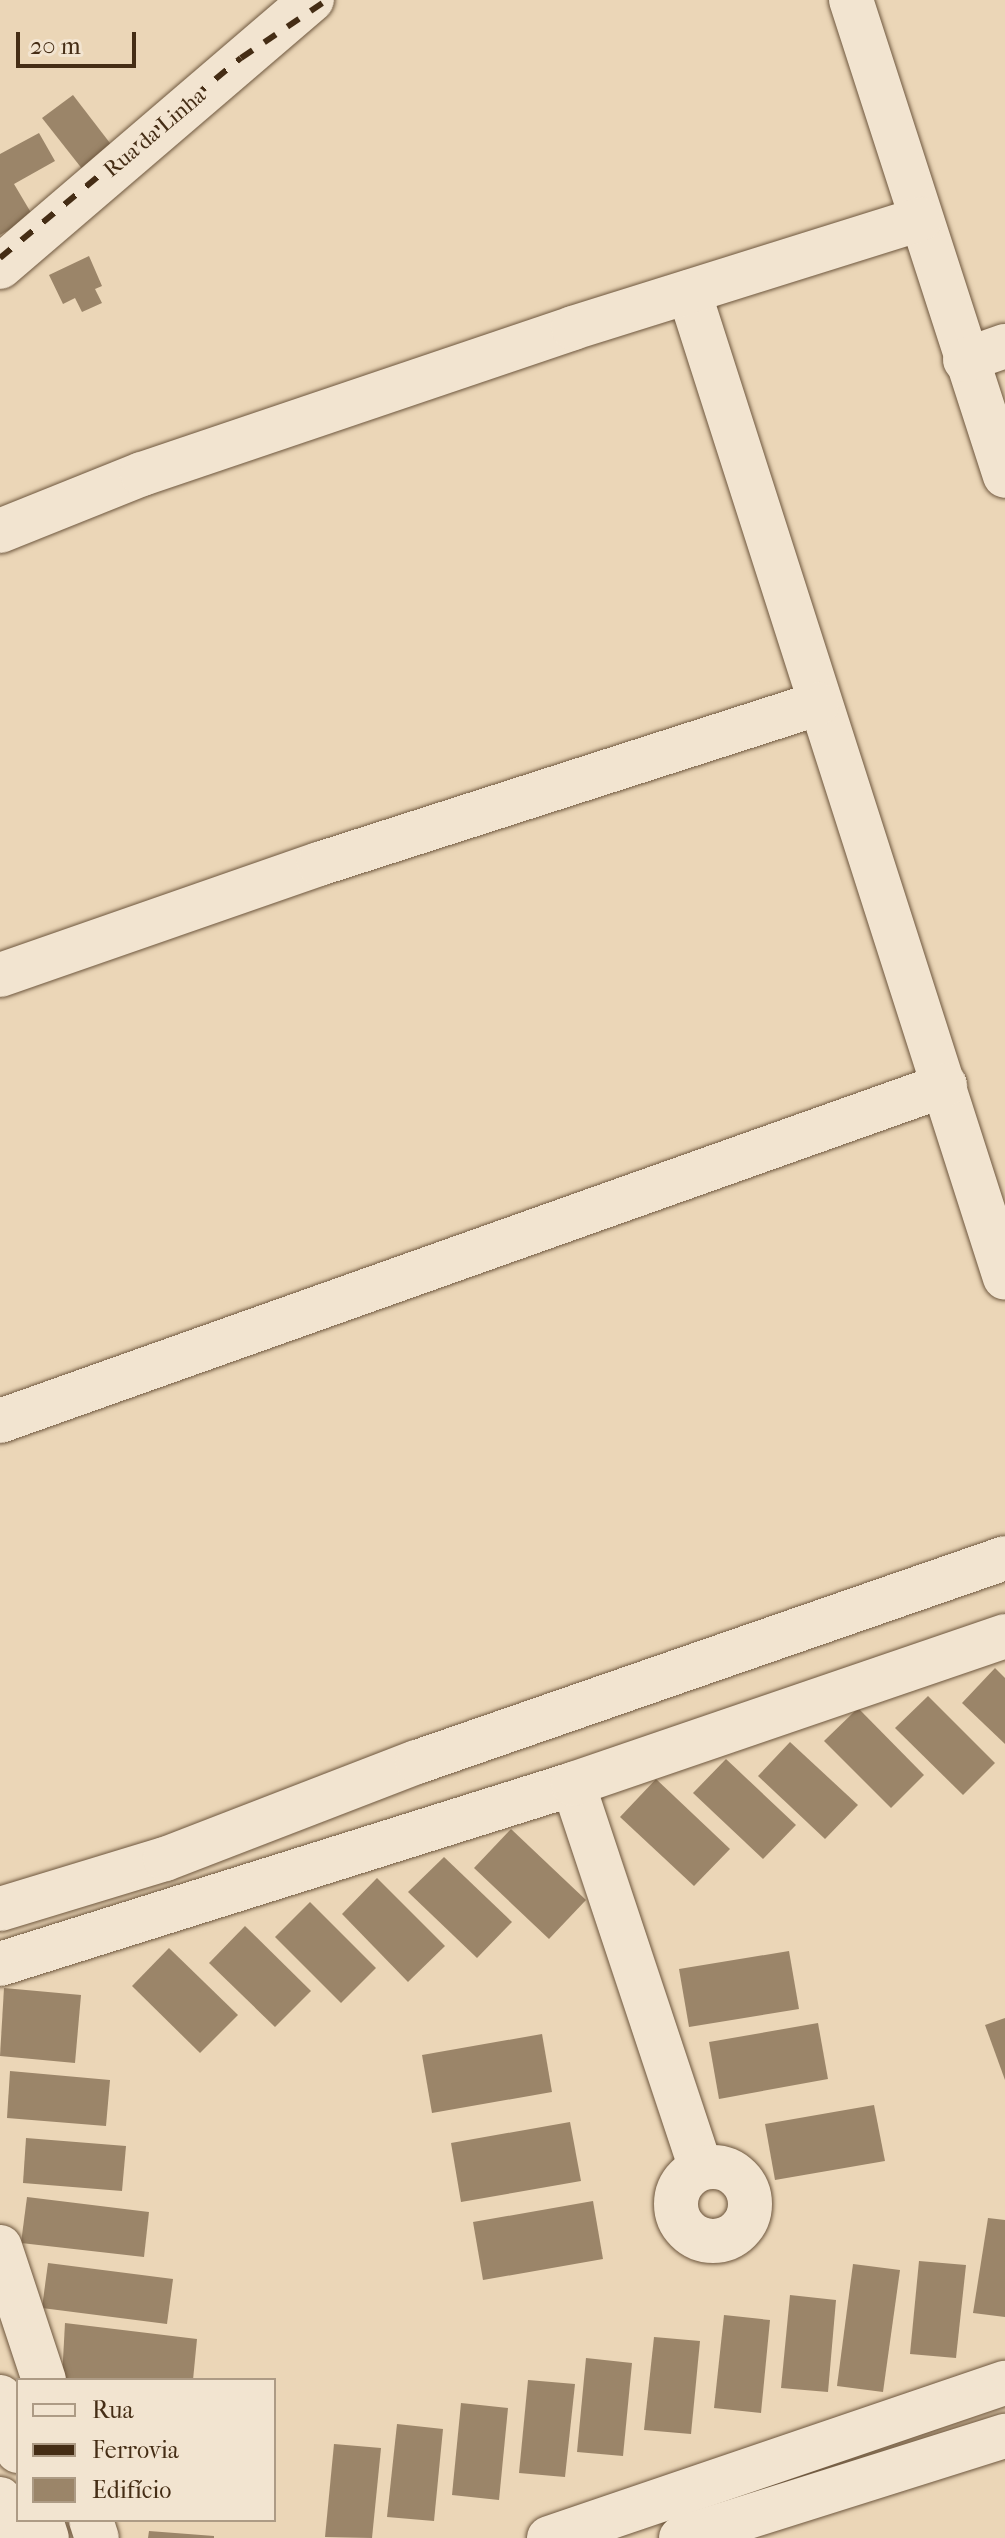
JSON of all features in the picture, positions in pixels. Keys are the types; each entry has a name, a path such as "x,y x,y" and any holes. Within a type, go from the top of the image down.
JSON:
{"street":[{"name":"Rua da Linha","path":"0,267 312,0"},
{"path":"851,0 920,219 985,353 1005,476"},
{"path":"0,531 142,474 689,292 920,219"},
{"path":"689,292 817,704 945,1085 1005,1278"},
{"path":"0,975 319,864 817,704"},
{"path":"0,1421 945,1085"},
{"path":"0,1909 165,1859 417,1762 1005,1558"},
{"path":"0,1964 573,1784 1005,1636"},
{"path":"573,1784 701,2168"},
{"path":"0,2247 43,2378"},
{"path":"549,2538 1005,2383"},
{"path":"0,2397 16,2445"},
{"path":"681,2538 1005,2436"},
{"path":"0,2499 14,2538"}],"building":[{"path":"73,95 113,147 83,170 42,118"},
{"path":"39,133 55,161 14,184 33,216 0,235 0,154"},
{"path":"89,256 102,286 95,289 102,303 82,312 75,298 63,304 49,275"},
{"path":"995,1668 1005,1678 1005,1744 962,1703"},
{"path":"928,1696 995,1763 963,1795 895,1728"},
{"path":"858,1708 924,1775 891,1808 824,1741"},
{"path":"790,1742 858,1805 825,1839 758,1776"},
{"path":"726,1759 796,1825 763,1859 693,1793"},
{"path":"656,1779 730,1849 694,1886 620,1817"},
{"path":"511,1829 586,1900 549,1939 474,1868"},
{"path":"444,1857 512,1922 477,1958 408,1892"},
{"path":"377,1878 445,1946 408,1982 342,1914"},
{"path":"310,1902 376,1968 341,2003 275,1937"},
{"path":"245,1926 311,1991 275,2027 209,1963"},
{"path":"169,1948 238,2015 200,2053 132,1986"},
{"path":"789,1951 799,2009 689,2027 679,1969"},
{"path":"4,1988 81,1995 75,2063 0,2056"},
{"path":"1005,2018 1005,2080 985,2025"},
{"path":"818,2023 828,2079 719,2099 709,2042"},
{"path":"542,2034 552,2092 432,2113 422,2055"},
{"path":"10,2071 110,2080 106,2126 7,2118"},
{"path":"874,2105 885,2161 775,2180 765,2124"},
{"path":"570,2122 581,2181 461,2202 451,2143"},
{"path":"26,2138 126,2146 122,2191 23,2183"},
{"path":"27,2197 149,2212 144,2257 21,2243"},
{"path":"593,2201 603,2259 483,2280 473,2222"},
{"path":"988,2218 1005,2220 1005,2317 973,2313"},
{"path":"919,2261 966,2265 956,2358 910,2354"},
{"path":"48,2263 173,2279 167,2324 42,2308"},
{"path":"853,2264 900,2270 883,2392 837,2386"},
{"path":"790,2295 836,2300 828,2392 781,2388"},
{"path":"724,2315 770,2320 761,2413 714,2408"},
{"path":"65,2323 197,2339 193,2378 62,2378"},
{"path":"654,2337 700,2341 691,2434 644,2430"},
{"path":"586,2358 632,2363 623,2456 577,2452"},
{"path":"528,2380 575,2384 565,2477 519,2473"},
{"path":"461,2403 508,2408 499,2500 452,2495"},
{"path":"397,2424 443,2429 434,2521 387,2517"},
{"path":"334,2444 381,2448 372,2538 325,2537"},
{"path":"149,2531 214,2536 214,2538 148,2538"}],"railway":[{"path":"0,258 241,58 327,0"}]}
